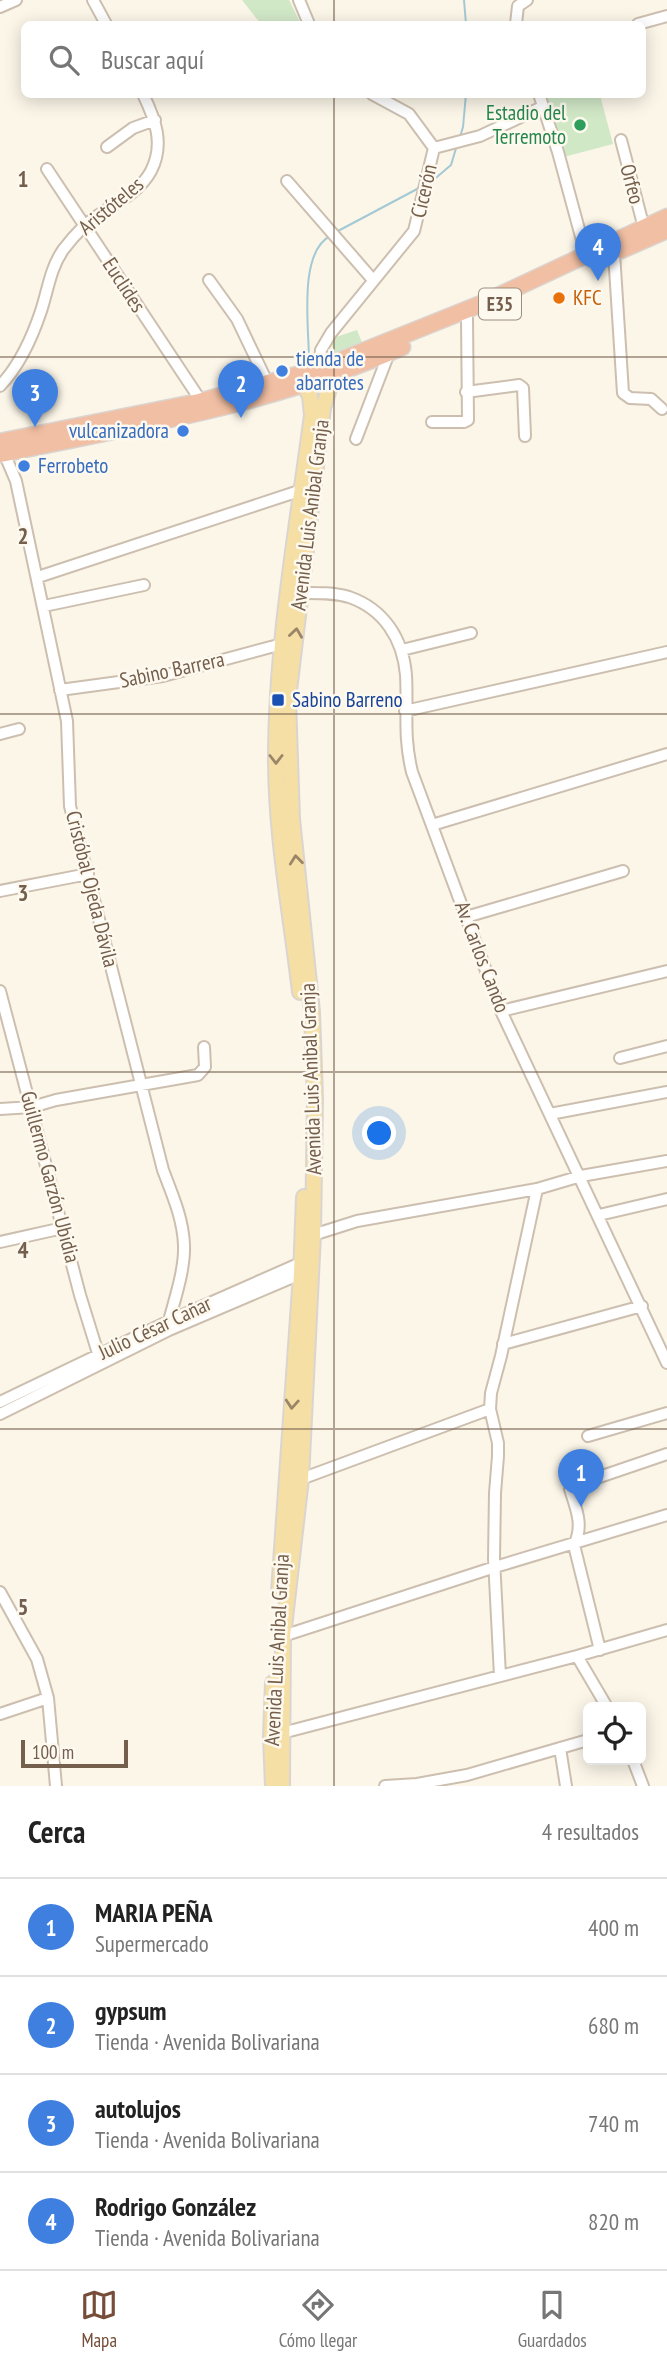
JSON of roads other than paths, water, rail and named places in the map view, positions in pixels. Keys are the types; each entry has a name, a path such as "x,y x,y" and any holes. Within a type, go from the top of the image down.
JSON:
{"highway":[{"name":"E35","path":"1,450 240,404 304,385 326,372 481,304 667,217"},
{"name":"E35","path":"1,450 326,372 389,353 667,230"}],"main road":[{"name":"Avenida Luis Anibal Granja","path":"282,1786 283,1636 301,1479 307,1098 303,1013 278,820 276,759 282,644 295,593 326,372"},
{"name":"Avenida Luis Anibal Granja","path":"273,1786 271,1736 275,1645 306,1266 313,1235 315,1098 312,1025 292,819 289,710 302,491 312,415 310,396 304,385"}],"street":[{"path":"0,7 16,0"},
{"path":"93,0 104,21"},
{"path":"299,0 308,21"},
{"path":"516,21 518,6 527,0"},
{"path":"646,22 667,16"},
{"name":"Aristóteles","path":"0,386 26,351 54,265 64,249 85,225 140,185 151,171 159,136 145,98"},
{"name":"Cicerón","path":"326,372 321,350 414,231 434,148 409,114 379,98"},
{"path":"540,98 558,152 586,255"},
{"path":"434,148 480,136 542,107"},
{"path":"107,147 133,128 155,120"},
{"name":"Orfeo","path":"621,140 644,228"},
{"name":"Euclides","path":"47,169 197,395 199,402"},
{"path":"287,181 373,281"},
{"path":"614,253 623,393 630,398 651,399 662,410"},
{"path":"209,280 237,319 268,384"},
{"path":"432,422 467,420 467,318"},
{"path":"356,439 389,353"},
{"path":"466,391 519,385 523,388 525,436"},
{"name":"Cristóbal Ojeda Dávila","path":"1,450 16,481 67,721 70,806 163,1170 179,1213 184,1245 183,1258 169,1321"},
{"path":"38,577 302,491"},
{"path":"44,606 144,585"},
{"name":"Av. Carlos Cando","path":"295,593 325,593 349,597 373,610 391,627 401,650 406,676 405,741 410,764 466,917 502,1011 667,1363"},
{"path":"401,650 471,633"},
{"name":"Sabino Barrera","path":"60,690 163,676 282,644"},
{"path":"405,711 667,652"},
{"path":"0,734 19,729"},
{"path":"432,825 667,754"},
{"path":"466,917 623,872"},
{"path":"0,891 88,874"},
{"path":"502,1011 667,971"},
{"name":"Guillermo Garzón Ubidia","path":"1,996 99,1359"},
{"path":"620,1058 667,1046"},
{"path":"0,1109 32,1107 56,1100 198,1075 205,1067 204,1047"},
{"path":"550,1114 667,1092"},
{"path":"313,1235 357,1220 537,1189 581,1176 667,1161"},
{"path":"500,1676 495,1567 498,1443 490,1409 491,1393 537,1189"},
{"path":"599,1215 667,1199"},
{"path":"0,1242 63,1228"},
{"name":"Julio César Cañar","path":"0,1414 169,1321 306,1266"},
{"name":"Julio César Cañar","path":"0,1402 169,1330 306,1266"},
{"path":"503,1344 642,1306"},
{"path":"301,1479 490,1409"},
{"path":"588,1436 667,1413"},
{"path":"600,1650 574,1545 579,1534 580,1521 570,1489 667,1454"},
{"path":"283,1636 667,1515"},
{"path":"0,1592 37,1659 48,1698 56,1786"},
{"path":"282,1733 667,1630"},
{"path":"577,1656 604,1702"},
{"path":"0,1714 48,1698"},
{"path":"385,1786 417,1784 467,1775 583,1741"},
{"path":"560,1748 566,1786"},
{"path":"635,1765 643,1786"}],"waterway":[{"path":"464,0 466,21"},
{"path":"460,137 466,98"},
{"path":"431,182 451,165 457,145"},
{"path":"338,231 419,188"},
{"path":"309,360 309,274 320,245 330,236"}],"place":[{"name":"Estadio del Terremoto","path":"580,125"},
{"name":"Rodrigo González","path":"598,281"},
{"name":"KFC","path":"559,298"},
{"name":"tienda de abarrotes","path":"282,371"},
{"name":"gypsum","path":"241,418"},
{"name":"autolujos","path":"35,427"},
{"name":"vulcanizadora","path":"183,431"},
{"name":"Ferrobeto","path":"24,466"},
{"name":"Sabino Barreno","path":"278,700"},
{"name":"MARIA PEÑA","path":"581,1507"}]}
